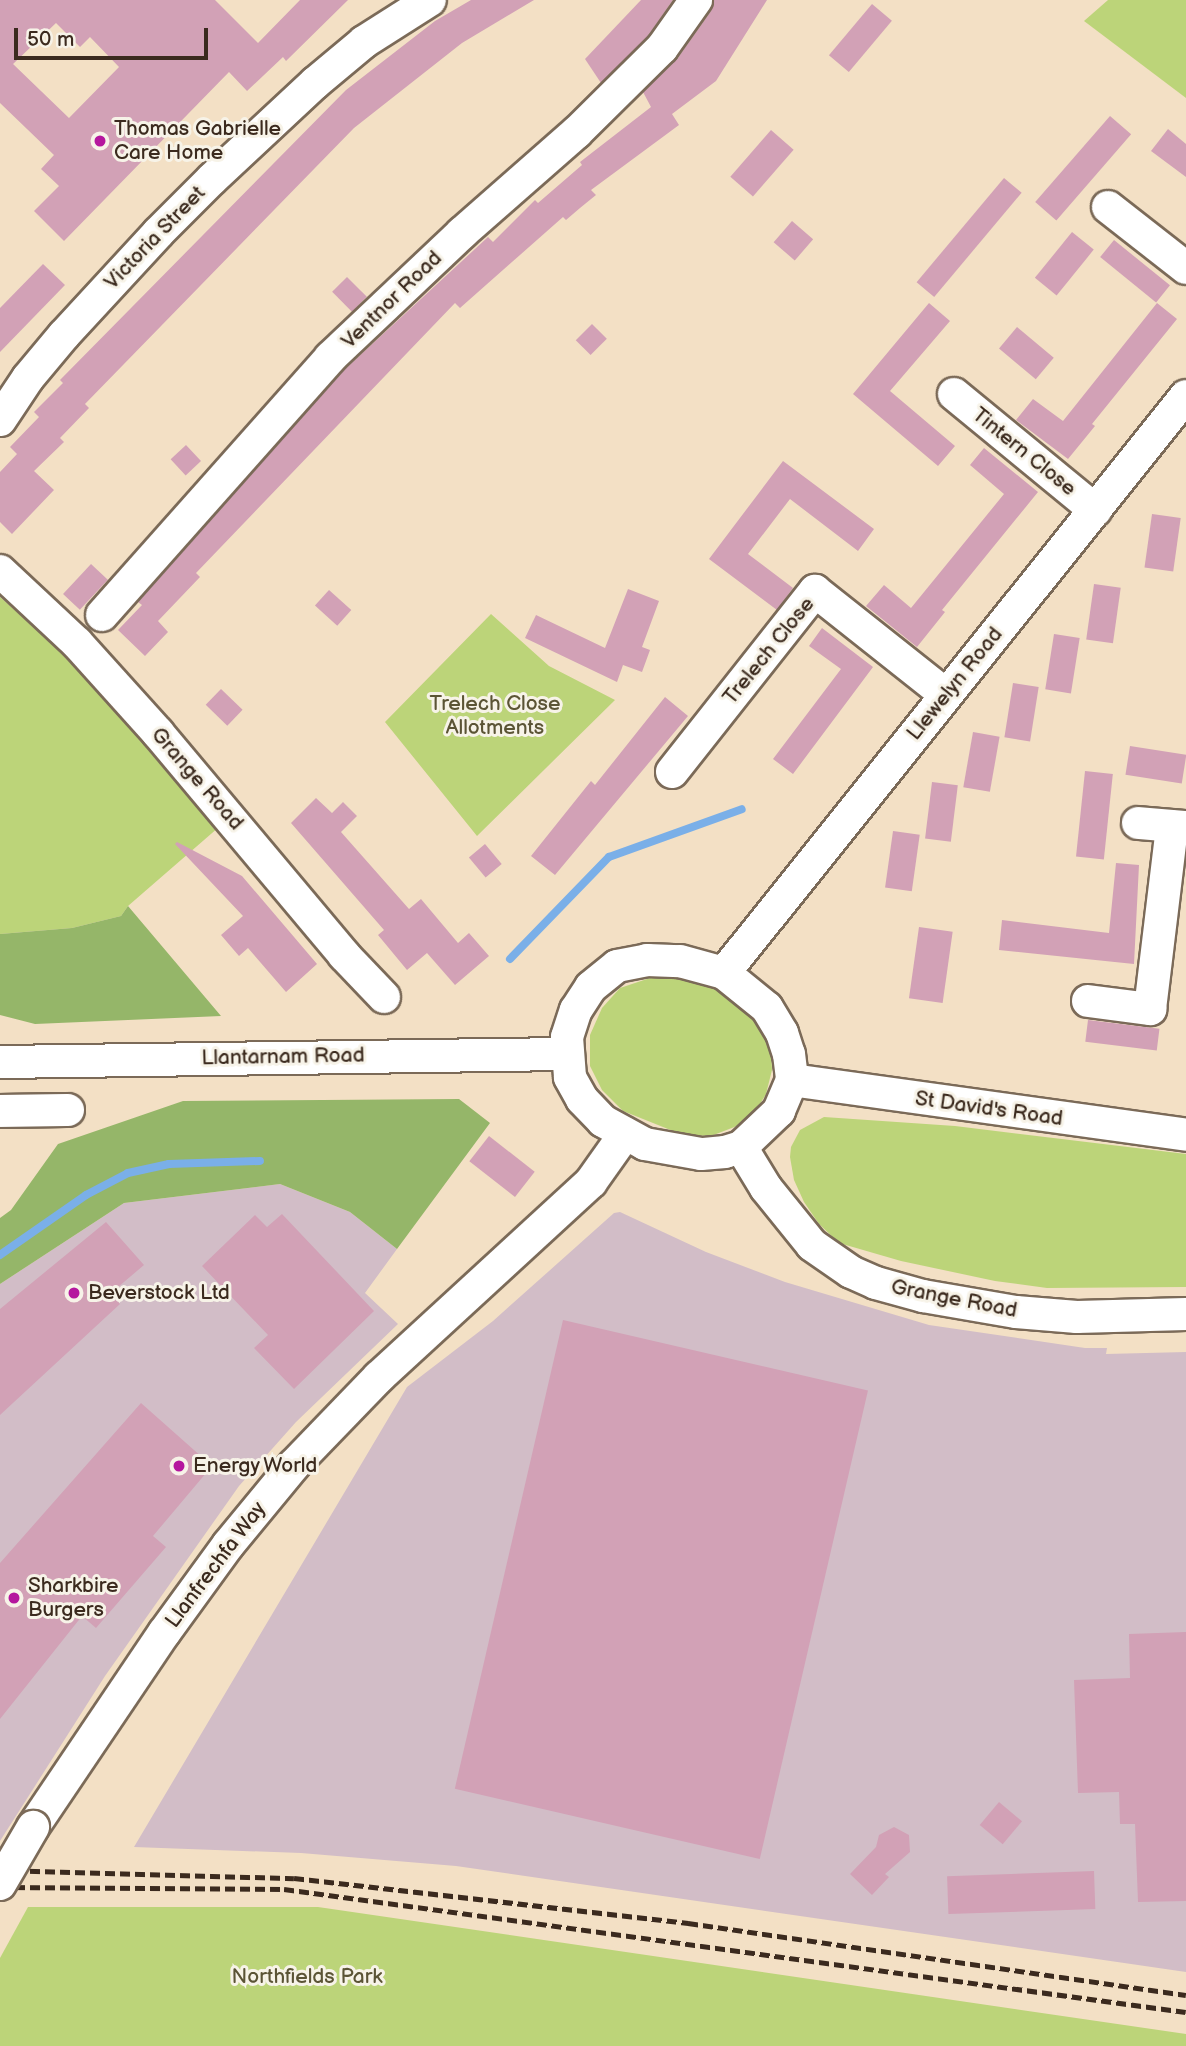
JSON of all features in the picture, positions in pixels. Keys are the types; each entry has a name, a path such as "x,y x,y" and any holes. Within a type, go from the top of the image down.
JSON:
{"street":[{"name":"Ventnor Road","path":"102,615 330,358 462,233 576,133 662,48 696,0"},
{"name":"Victoria Street","path":"0,420 46,355 158,233 315,83 415,3"},
{"path":"1108,207 1186,268"},
{"name":"Tintern Close","path":"954,394 1095,510"},
{"name":"Llewelyn Road","path":"724,973 1186,396"},
{"name":"Grange Road","path":"0,571 76,643 158,733 344,954 384,996"},
{"name":"Trelech Close","path":"671,772 816,592 946,695"},
{"path":"1088,1002 1150,1009 1179,827 1139,822"},
{"path":"648,960 680,961 724,973 767,1008 786,1043 792,1080 779,1111 741,1147 725,1152 670,1151 625,1134 603,1121 582,1099 570,1077 567,1054 567,1038 576,1010 591,987 617,966 648,960"},
{"name":"Llantarnam Road","path":"0,1062 412,1054 567,1054"},
{"name":"St David's Road","path":"792,1080 1186,1135"},
{"path":"0,1111 68,1110"},
{"name":"Llanfrechfa Way","path":"0,1884 33,1827 164,1633 228,1545 294,1465 409,1349 591,1182 625,1134"},
{"name":"Grange Road","path":"741,1147 766,1188 812,1245 851,1272 876,1283 923,1296 1016,1312 1077,1317 1186,1314"}],"shaded area":[{"path":"280,1184 350,1212 397,1249 365,1293 398,1324 296,1422 239,1486 105,1676 0,1841 0,1284 124,1203"},
{"path":"620,1212 706,1252 785,1282 929,1325 1085,1348 1107,1348 1106,1354 1186,1352 1186,1972 456,1866 301,1853 134,1847 407,1387 493,1321 614,1213"}],"green space":[{"path":"1108,0 1186,0 1186,98 1084,21"},
{"path":"0,597 96,682 219,827 128,906 121,916 72,928 0,934"},
{"name":"Trelech Close Allotments","path":"491,614 549,666 615,700 477,836 385,722"},
{"path":"128,906 221,1016 35,1024 0,1015 0,934 72,928 121,916"},
{"path":"679,977 715,987 735,1000 754,1019 771,1044 772,1070 766,1094 754,1114 737,1126 711,1136 683,1135 623,1111 602,1090 590,1066 590,1035 602,1008 620,988 650,978"},
{"path":"459,1099 490,1123 397,1249 350,1212 280,1184 124,1203 0,1284 0,1218 11,1210 58,1144 183,1101"},
{"path":"824,1117 955,1126 1186,1154 1186,1287 1047,1288 995,1281 901,1261 839,1243 819,1224 804,1202 794,1180 790,1157 791,1147 800,1130"},
{"name":"Northfields Park","path":"28,1907 318,1907 1186,2034 1186,2046 0,2046 0,1958"}],"building":[{"path":"0,0 215,0 258,43 300,0 348,0 286,61 283,57 247,91 229,72 64,241 34,211 59,186 41,169 54,155 0,103","holes":["56,23 80,47 90,37 119,67 69,118 13,64"]},
{"path":"471,0 534,0 462,43 354,128 85,404 89,408 60,438 64,442 34,471 54,490 12,534 0,522 0,472 17,454 10,447 39,417 34,412 63,383 60,380 346,90 435,21"},
{"path":"641,0 673,0 648,36 601,83 585,59"},
{"path":"714,0 767,0 716,81 672,114 679,125 591,190 596,195 566,220 563,217 460,308 455,303 196,573 200,577 158,621 168,632 145,656 118,630 142,605 138,602 343,371 488,237 493,242 535,200 538,203 582,165 580,162 651,107 643,92 677,59 711,11"},
{"path":"872,4 892,21 849,72 829,55"},
{"path":"1110,116 1131,134 1056,220 1035,202"},
{"path":"1168,129 1186,144 1186,177 1151,151"},
{"path":"771,130 794,150 753,196 730,177"},
{"path":"1004,178 1022,193 934,297 917,282"},
{"path":"792,221 813,239 795,261 774,242"},
{"path":"1072,232 1094,250 1057,295 1035,278"},
{"path":"1114,240 1170,285 1156,302 1100,257"},
{"path":"43,264 65,285 0,352 0,308"},
{"path":"347,277 367,297 352,312 332,292"},
{"path":"929,303 950,321 890,391 955,446 938,466 853,394"},
{"path":"1157,303 1177,319 1092,424 1095,426 1068,459 1016,420 1033,399 1063,421"},
{"path":"592,324 607,339 591,355 576,340"},
{"path":"1017,327 1054,358 1036,379 999,348"},
{"path":"186,445 201,461 186,475 171,459"},
{"path":"984,448 1038,492 942,610 945,612 917,647 866,606 884,585 911,608 1004,494 970,465"},
{"path":"783,461 874,529 858,551 790,499 748,554 793,588 777,610 709,559"},
{"path":"1152,514 1181,518 1173,572 1144,567"},
{"path":"91,564 108,580 80,610 63,594"},
{"path":"1094,584 1121,588 1113,643 1086,639"},
{"path":"628,589 659,601 642,647 650,650 642,672 623,665 617,682 525,638 536,615 605,648"},
{"path":"329,590 351,610 337,626 315,606"},
{"path":"822,628 873,667 793,774 773,759 841,669 809,646"},
{"path":"1054,634 1080,638 1071,693 1045,689"},
{"path":"1013,683 1039,687 1030,741 1004,737"},
{"path":"221,689 243,710 227,726 206,705"},
{"path":"665,697 688,716 555,875 531,856 591,781 595,785"},
{"path":"973,732 1000,737 990,792 963,787"},
{"path":"1130,746 1186,755 1182,784 1125,775"},
{"path":"1085,771 1113,774 1104,859 1076,857"},
{"path":"932,782 958,785 951,842 925,839"},
{"path":"316,798 332,813 343,802 357,816 341,832 409,909 421,899 458,943 469,933 489,956 455,985 427,953 407,970 378,935 384,930 291,823"},
{"path":"893,831 920,835 912,891 885,887"},
{"path":"177,842 242,876 317,964 286,992 248,948 239,956 221,935 243,916 175,844"},
{"path":"485,844 502,864 486,877 469,857"},
{"path":"1116,863 1139,865 1134,964 999,950 1002,920 1109,933"},
{"path":"919,927 953,932 943,1003 909,998"},
{"path":"1088,1020 1159,1029 1157,1051 1085,1042"},
{"path":"489,1136 535,1172 515,1197 469,1161"},
{"path":"282,1214 374,1311 294,1389 254,1348 268,1335 202,1266 255,1215 267,1227"},
{"path":"106,1222 144,1265 111,1293 120,1304 0,1415 0,1309"},
{"path":"563,1320 868,1390 760,1859 455,1789"},
{"path":"141,1403 212,1466 153,1536 166,1547 96,1628 82,1616 0,1719 0,1563"},
{"path":"1186,1632 1186,1901 1138,1902 1135,1824 1120,1824 1119,1792 1078,1793 1074,1680 1130,1678 1129,1634"},
{"path":"999,1802 1022,1821 1003,1844 980,1825"},
{"path":"894,1827 909,1835 910,1852 885,1874 889,1877 872,1895 850,1874 876,1847 879,1835"},
{"path":"1094,1871 1095,1909 948,1914 947,1876"}],"waterway":[{"path":"510,959 609,857 742,809"},
{"path":"0,1255 86,1195 128,1173 169,1164 260,1161"}],"railway":[{"path":"0,1870 294,1878 688,1923 1186,1995"},
{"path":"0,1887 284,1889 1186,2012"}],"place":[{"name":"Thomas Gabrielle Care Home","path":"100,141"},
{"name":"Beverstock Ltd","path":"74,1293"},
{"name":"Energy World","path":"179,1466"},
{"name":"Sharkbire Burgers","path":"14,1598"}]}
